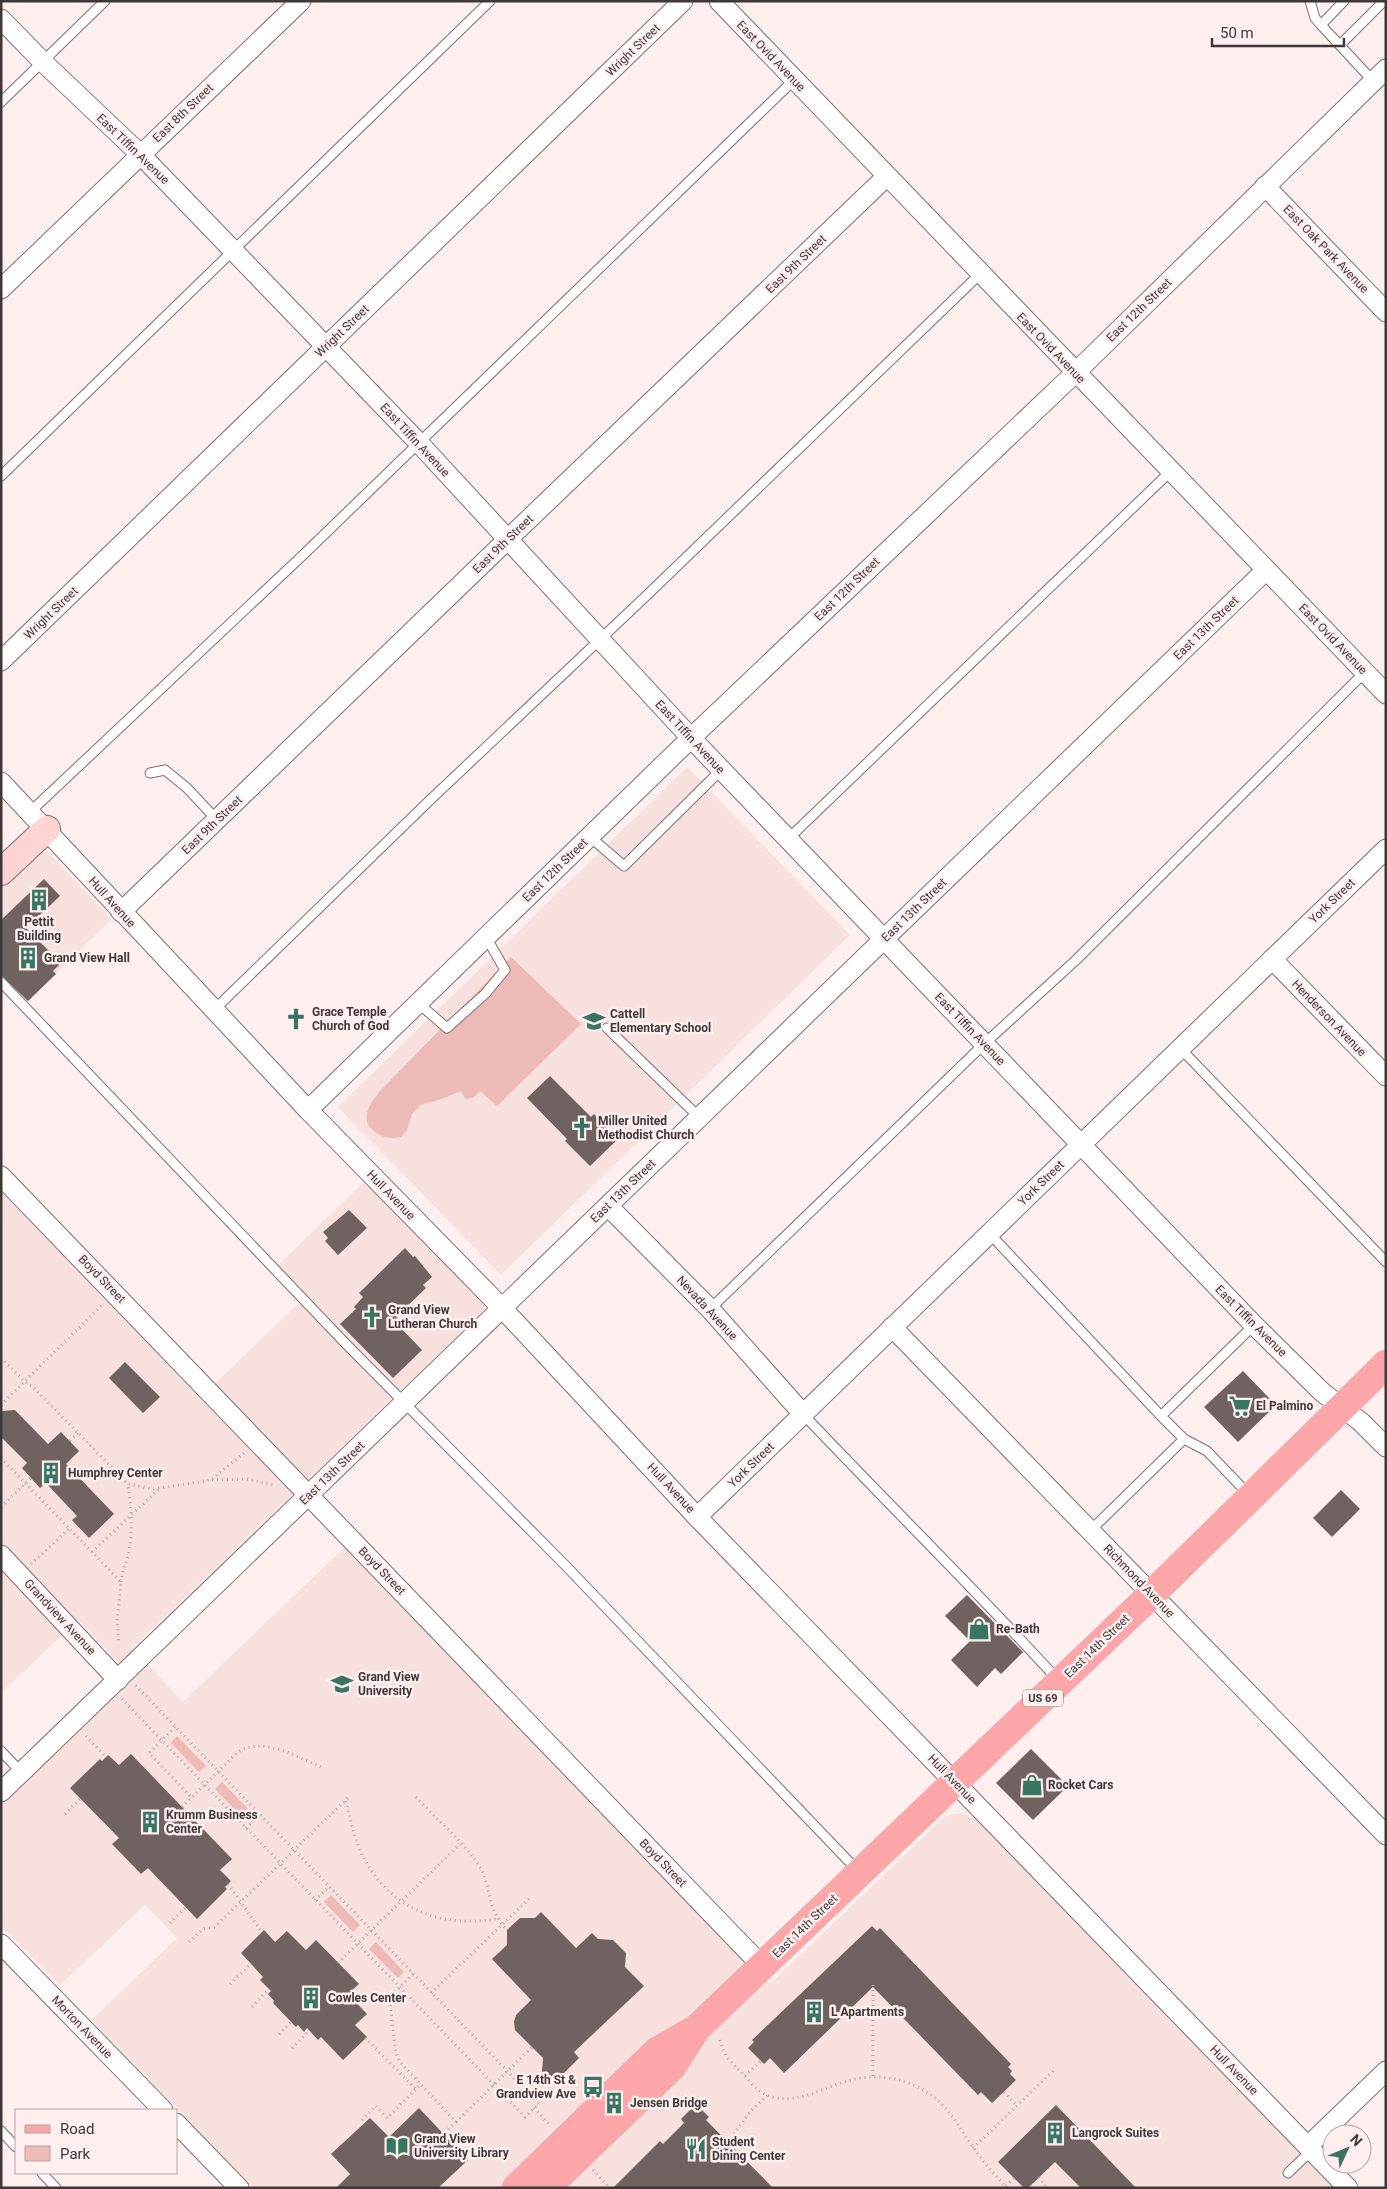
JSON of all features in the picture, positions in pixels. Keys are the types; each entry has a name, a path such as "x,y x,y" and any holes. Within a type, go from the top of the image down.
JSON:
{"main road":[{"name":"East 14th Street","path":"546,2188 708,2034 763,1967 1152,1594 1386,1364"},
{"name":"East 14th Street","path":"516,2188 657,2051 708,2034"}],"street":[{"name":"East 8th Street","path":"1,288 301,1"},
{"name":"Wright Street","path":"1,661 683,1"},
{"name":"East Ovid Avenue","path":"718,1 1386,694"},
{"name":"East Tiffin Avenue","path":"1,19 43,62 140,154 325,348 418,442 721,770 1254,1325 1322,1392 1361,1422 1386,1447"},
{"name":"East 12th Street","path":"308,1110 589,836 1075,373 1380,75"},
{"name":"East 9th Street","path":"121,912 886,177"},
{"name":"East Oak Park Avenue","path":"1265,186 1386,312"},
{"name":"East 13th Street","path":"1,1792 1266,570"},
{"name":"Hull Avenue","path":"1,782 39,820 121,912 215,1009 308,1110 502,1308 697,1516 1348,2188"},
{"path":"1,872 39,820"},
{"name":"York Street","path":"697,1516 1386,849"},
{"name":"Henderson Avenue","path":"1272,960 1386,1076"},
{"name":"Boyd Street","path":"1,1176 763,1967"},
{"name":"Nevada Avenue","path":"608,1206 710,1309 803,1414"},
{"name":"Richmond Avenue","path":"892,1327 1386,1835"},
{"name":"Grandview Avenue","path":"1,1555 117,1680"},
{"name":"Morton Avenue","path":"1,1944 163,2109"},
{"path":"1310,2148 1386,2071"},
{"path":"178,2125 239,2188"}],"lane":[{"path":"1,102 105,1"},
{"path":"1,476 490,1"},
{"path":"1310,1 1315,18 1320,25 1340,45 1380,75"},
{"path":"1320,25 1344,1"},
{"path":"1340,45 1384,1"},
{"path":"39,820 418,442 794,80"},
{"path":"215,1009 980,274"},
{"path":"788,839 1171,471"},
{"path":"710,1309 984,1044 1076,960 1365,672"},
{"path":"150,773 165,770 187,788 217,820"},
{"path":"589,836 624,866 721,770"},
{"path":"418,1003 447,1028 485,994 505,970 486,936"},
{"path":"1,982 404,1403 565,1565 860,1873"},
{"path":"607,1028 699,1117"},
{"path":"1180,1048 1386,1262"},
{"path":"989,1233 1161,1416 1184,1439 1207,1451 1251,1497"},
{"path":"1161,1416 1254,1325"},
{"path":"803,1414 889,1505 1001,1618 1060,1682"},
{"path":"1090,1531 1184,1439"},
{"path":"1,1751 21,1772"},
{"path":"1,2131 15,2145"},
{"path":"1288,2173 1310,2148"},
{"path":"43,2174 56,2188"}],"path":[{"path":"1,1405 115,1293"},
{"path":"1,1358 24,1382 32,1386 128,1484 141,1488 159,1489 212,1480 247,1479 281,1486"},
{"path":"70,1441 78,1433"},
{"path":"212,1480 257,1441"},
{"path":"1,1458 120,1582"},
{"path":"1,1507 31,1478"},
{"path":"119,1644 117,1622 120,1582 122,1570 129,1553 132,1506 128,1484"},
{"path":"92,1552 159,1489"},
{"path":"20,1574 70,1529"},
{"path":"117,1680 175,1728 539,2104 525,2117 204,1785 162,1740 117,1680"},
{"path":"175,1728 149,1753 192,1797"},
{"path":"86,1736 106,1757"},
{"path":"182,1807 238,1752 255,1745 268,1746 321,1767"},
{"path":"189,1942 203,1929 214,1927 220,1922 350,1797"},
{"path":"416,1797 476,1861 484,1876 488,1899 496,1919 507,1930"},
{"path":"64,1814 81,1798"},
{"path":"346,1801 360,1849 368,1866 378,1880 402,1901 424,1914 444,1920 482,1921 496,1919"},
{"path":"246,1828 260,1815"},
{"path":"338,1963 460,1844"},
{"path":"228,1884 262,1932"},
{"path":"315,1900 329,1887"},
{"path":"431,1993 532,1896"},
{"path":"170,1923 186,1907"},
{"path":"230,1984 251,1964"},
{"path":"413,1974 392,1995 390,2002 396,2054 400,2062 420,2085 456,2122"},
{"path":"873,2076 874,1981"},
{"path":"252,2007 269,1989"},
{"path":"278,2034 291,2022"},
{"path":"292,2048 309,2030"},
{"path":"708,2034 721,2048 726,2057 760,2092 788,2100 801,2098 850,2080 873,2076 910,2084 930,2094 944,2105 973,2148 1006,2187 1014,2178"},
{"path":"366,2038 416,2089"},
{"path":"443,2134 532,2047"},
{"path":"745,2076 761,2061"},
{"path":"973,2148 1053,2072"},
{"path":"362,2120 376,2106 387,2118 420,2085"},
{"path":"1004,2092 1017,2106"},
{"path":"728,2142 750,2112 769,2094"},
{"path":"1039,2178 1047,2188"},
{"path":"602,2188 606,2183"}],"shaded area":[{"name":"Cattell Elementary School","path":"687,767 850,935 501,1275 338,1107"},
{"path":"36,840 112,919 27,1001 1,975 1,872"},
{"name":"Grand View University","path":"365,1181 485,1305 481,1313 132,1648 183,1702 347,1545 770,1984 943,1818 963,1813 976,1819 1001,1841 1322,2172 1322,2174 1324,2174 1338,2188 254,2188 92,2020 177,1938 145,1905 60,1985 1,1925 1,1801 131,1675 78,1620 1,1693 1,1187 203,1395 299,1303 270,1273"}],"green space":[{"path":"511,957 581,1024 497,1106 480,1091 473,1098 465,1099 461,1091 420,1105 412,1114 407,1130 401,1137 387,1138 375,1132 367,1122 366,1117 369,1107 379,1092"},
{"path":"177,1736 206,1766 199,1772 171,1743"},
{"path":"222,1782 251,1812 244,1819 215,1789"},
{"path":"331,1895 360,1925 353,1932 324,1902"},
{"path":"376,1942 404,1972 398,1978 369,1949"}],"building":[{"name":"Grand View Hall","path":"44,879 60,896 26,928 61,963 53,971 56,974 28,1001 1,975 1,920"},
{"name":"Miller United Methodist Church","path":"550,1076 591,1117 594,1114 618,1139 590,1166 527,1098"},
{"path":"349,1210 367,1228 338,1255 325,1241 328,1238 323,1232"},
{"name":"Grand View Lutheran Church","path":"405,1248 413,1257 415,1256 432,1277 423,1285 426,1288 396,1317 399,1320 396,1323 422,1350 393,1378 340,1324 356,1309 354,1307 363,1297 359,1293"},
{"path":"125,1362 160,1397 143,1413 109,1378"},
{"name":"El Palmino","path":"1243,1371 1276,1405 1238,1442 1204,1407"},
{"name":"Humphrey Center","path":"15,1410 48,1444 61,1432 79,1451 66,1464 114,1514 89,1538 72,1520 77,1516 46,1483 40,1488 22,1468 27,1463 1,1437 1,1411"},
{"path":"1341,1490 1360,1509 1332,1537 1313,1518"},
{"name":"Re-Bath","path":"967,1595 1023,1652 1001,1674 995,1668 977,1687 951,1660 970,1641 945,1616"},
{"name":"Rocket Cars","path":"1031,1749 1068,1786 1033,1820 996,1783"},
{"name":"Krumm Business Center","path":"131,1754 232,1859 220,1870 231,1881 225,1887 227,1889 197,1919 148,1868 141,1874 112,1844 119,1838 70,1788 100,1759 102,1761 108,1755 119,1765"},
{"path":"541,1912 576,1948 592,1933 598,1939 613,1940 626,1953 625,1967 644,1986 574,2052 579,2058 558,2079 549,2078 542,2071 543,2058 515,2030 514,2022 516,2015 531,2000 492,1959 507,1945 507,1930 520,1918 535,1918"},
{"name":"L Apartments","path":"872,1926 877,1931 880,1928 1011,2064 1008,2067 1012,2071 1010,2074 1016,2080 992,2103 981,2092 978,2095 873,1987 784,2073 770,2058 764,2064 748,2048 754,2042 752,2040"},
{"name":"Cowles Center","path":"264,1930 275,1942 287,1931 306,1950 316,1940 359,1984 348,1994 367,2014 355,2025 367,2037 343,2060 321,2037 318,2040 307,2028 304,2032 298,2025 296,2027 273,2003 274,2001 268,1994 271,1991 260,1980 263,1977 241,1953"},
{"name":"Student Dining Center","path":"696,2104 709,2117 706,2120 773,2188 613,2188 660,2141 663,2144 684,2123 681,2119"},
{"name":"Langrock Suites","path":"1056,2105 1136,2188 1081,2188 1055,2162 1028,2188 1024,2188 998,2162"},
{"name":"Grand View University Library","path":"419,2108 468,2160 438,2188 336,2188 350,2174 331,2154 370,2118 389,2137"}],"place":[{"name":"Pettit Building","path":"39,900"},
{"name":"Grand View Hall","path":"28,958"},
{"name":"Grace Temple Church of God","path":"296,1019"},
{"name":"Cattell Elementary School","path":"594,1021"},
{"name":"Miller United Methodist Church","path":"582,1128"},
{"name":"Grand View Lutheran Church","path":"372,1317"},
{"name":"El Palmino","path":"1240,1406"},
{"name":"Humphrey Center","path":"51,1473"},
{"name":"Re-Bath","path":"979,1629"},
{"name":"Grand View University","path":"342,1684"},
{"name":"Rocket Cars","path":"1032,1785"},
{"name":"Krumm Business Center","path":"150,1822"},
{"name":"Cowles Center","path":"311,1998"},
{"name":"L Apartments","path":"814,2012"},
{"name":"E 14th St & Grandview Ave","path":"593,2087"},
{"name":"Jensen Bridge","path":"614,2103"},
{"name":"Langrock Suites","path":"1055,2133"},
{"name":"Grand View University Library","path":"397,2146"},
{"name":"Student Dining Center","path":"696,2149"}]}
